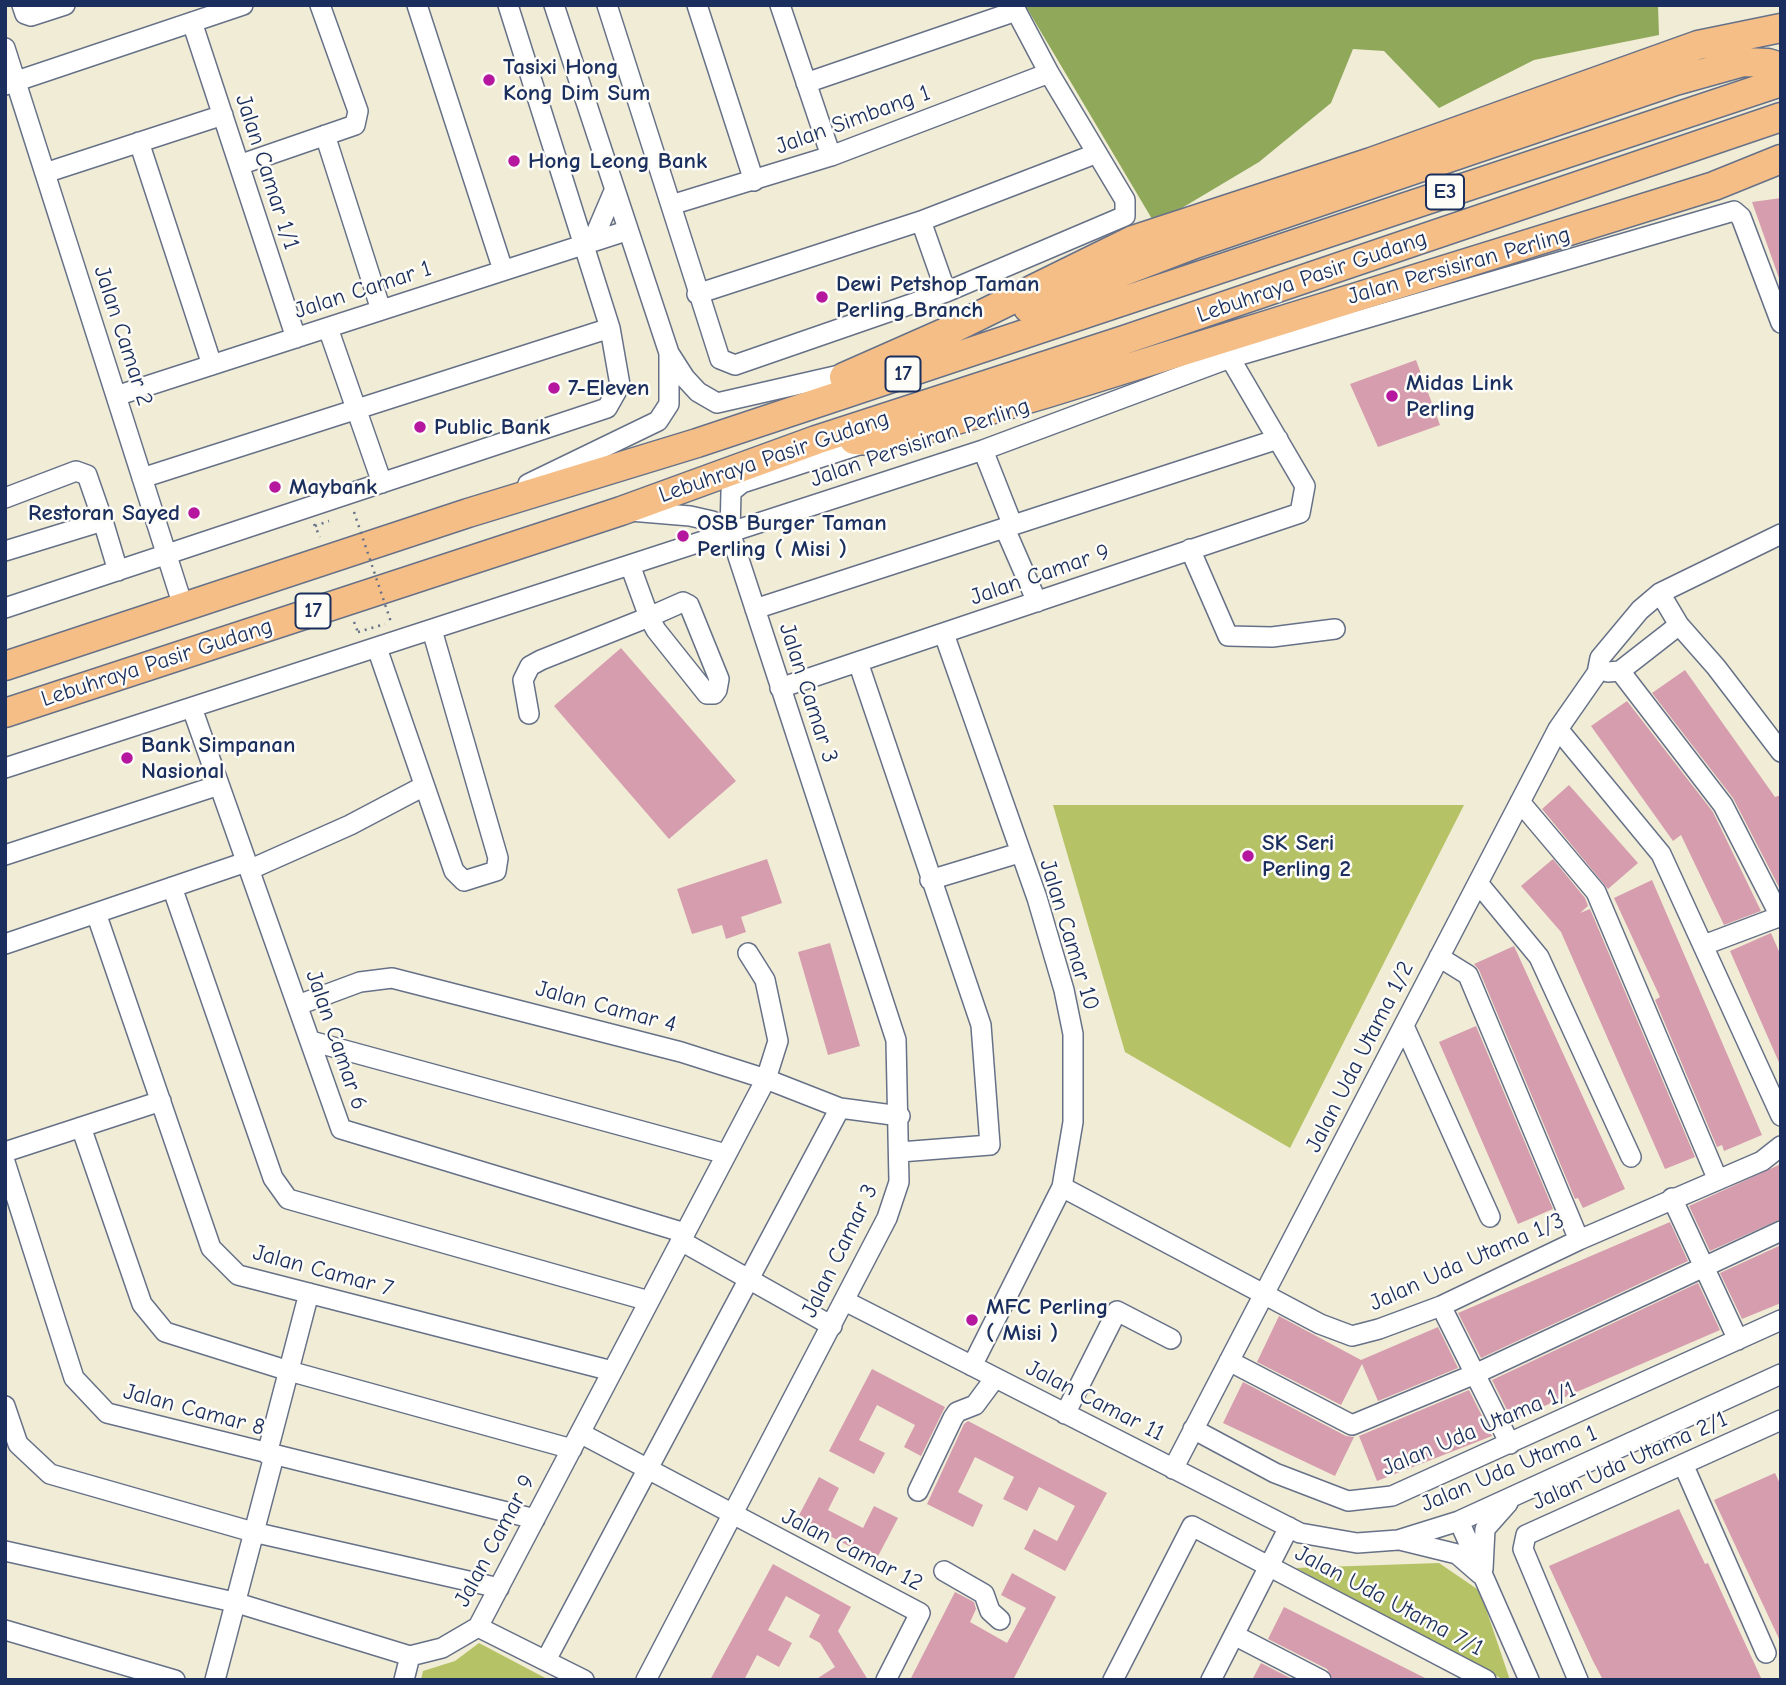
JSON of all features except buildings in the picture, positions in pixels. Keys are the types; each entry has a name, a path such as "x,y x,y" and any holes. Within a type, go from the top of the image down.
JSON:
{"highway":[{"path":"697,443 946,332 1133,240 1370,162 1698,45 1781,28"},
{"path":"946,332 1006,317 1195,244 1675,81 1742,62 1768,63 1781,67"},
{"name":"Lebuhraya Pasir Gudang","path":"5,666 468,513 697,443 1781,82"},
{"name":"Lebuhraya Pasir Gudang","path":"5,713 621,511 816,440 1124,340 1781,117"},
{"path":"816,440 872,440 929,428 1714,186 1781,159"}],"street":[{"path":"22,5 25,14 32,16 65,5"},
{"path":"10,83 243,5"},
{"path":"239,164 355,124 358,111 320,5"},
{"path":"417,5 503,270"},
{"path":"5,608 607,408 620,385 610,328 509,5"},
{"path":"554,5 669,354 698,393 717,403 858,371"},
{"path":"607,5 697,294 720,359 735,365 946,292 1125,216 1125,200 1095,154 1015,8 806,83"},
{"path":"697,5 754,181"},
{"path":"780,5 831,156"},
{"name":"Jalan Camar 1/1","path":"192,22 296,338"},
{"name":"Jalan Camar 2","path":"5,48 10,83 45,173 183,606"},
{"name":"Jalan Simbang 1","path":"671,205 831,156 1049,73"},
{"path":"45,173 223,115"},
{"path":"1728,135 1781,130"},
{"path":"325,135 381,310"},
{"path":"139,142 212,365"},
{"path":"697,294 921,221 1095,154"},
{"path":"584,244 596,233 614,191"},
{"name":"Jalan Persisiran Perling","path":"5,768 983,450 1230,358 1734,211 1741,217 1781,323"},
{"path":"921,221 946,292"},
{"name":"Jalan Camar 1","path":"116,397 626,230"},
{"path":"584,244 624,250 636,260"},
{"path":"328,328 382,483"},
{"path":"142,478 610,328"},
{"path":"468,513 659,421 669,404 669,354"},
{"path":"755,609 1278,439 1230,358"},
{"name":"Jalan Camar 9","path":"780,688 1300,513 1305,486 1278,439"},
{"name":"Jalan Camar 3","path":"646,1680 845,1301 895,1199 899,1182 900,1116 896,1040 730,532 731,492 742,483 872,440"},
{"path":"983,450 1010,521 1006,531 1037,602"},
{"path":"5,498 76,471 87,475 118,571"},
{"path":"621,511 690,516 712,522 730,532"},
{"path":"5,551 103,521"},
{"path":"1781,534 1660,593 1679,625 1716,667 1781,752"},
{"path":"1190,550 1228,636 1272,637 1335,629"},
{"path":"529,714 523,680 530,666 649,617 683,602 689,605 720,686 714,694 707,694 649,617 630,565"},
{"name":"Jalan Uda Utama 1/2","path":"1173,1469 1558,729 1597,673 1600,658 1640,610 1660,593"},
{"path":"1597,673 1620,671 1679,625"},
{"path":"377,648 454,871 464,881 496,871 498,858 432,630"},
{"name":"Jalan Camar 10","path":"944,634 1037,898 1065,990 1073,1034 1073,1122 1062,1187 972,1366"},
{"path":"858,662 981,1025 990,1145 900,1152"},
{"path":"1620,671 1723,805 1781,917 1704,945"},
{"name":"Jalan Camar 6","path":"192,708 341,1129 683,1237"},
{"path":"1558,729 1661,854 1781,1116"},
{"path":"5,855 219,785"},
{"path":"5,944 172,887 248,865 350,825 424,786"},
{"path":"1520,802 1596,892 1717,1178"},
{"path":"930,880 1019,853"},
{"path":"1478,883 1539,957 1631,1157"},
{"path":"172,887 273,1178 288,1199 649,1301"},
{"name":"Jalan Camar 7","path":"96,913 211,1248 238,1275 612,1371"},
{"name":"Jalan Camar 9","path":"410,1656 442,1648 478,1627 765,1079 778,1041 765,980 748,953"},
{"path":"1439,957 1468,975 1579,1240"},
{"name":"Jalan Camar 4","path":"298,1005 360,982 392,978 668,1049 765,1079 840,1108 900,1116"},
{"path":"1404,1026 1490,1217"},
{"path":"311,1041 726,1154"},
{"path":"5,1152 160,1101"},
{"path":"546,1660 840,1108"},
{"path":"81,1127 142,1304 165,1332 289,1371 576,1441 648,1470 732,1515"},
{"name":"Jalan Uda Utama 1/3","path":"1062,1187 1320,1324 1352,1336 1441,1306 1579,1240 1717,1178 1762,1161 1781,1146"},
{"name":"Jalan Camar 8","path":"5,1162 13,1211 74,1378 107,1413 535,1519"},
{"path":"1672,1198 1738,1340"},
{"path":"1229,1361 1352,1425 1475,1374 1781,1231"},
{"path":"683,1237 749,1280 832,1326"},
{"path":"215,1680 309,1293"},
{"name":"Jalan Camar 11","path":"845,1301 1173,1469"},
{"path":"1441,1306 1510,1444"},
{"path":"1065,1413 1117,1311 1171,1339"},
{"name":"Jalan Uda Utama 1/1","path":"1194,1429 1275,1473 1348,1501 1392,1496 1781,1320"},
{"name":"Jalan Uda Utama 1","path":"1173,1469 1300,1533 1357,1543 1398,1540 1459,1521 1781,1374"},
{"path":"918,1491 957,1412 975,1405 995,1378"},
{"path":"5,1406 18,1444 50,1474 253,1532 499,1588"},
{"name":"Jalan Uda Utama 2/1","path":"1578,1680 1523,1549 1526,1535 1781,1420"},
{"path":"1683,1464 1766,1653"},
{"path":"1483,1577 1485,1529 1514,1496"},
{"name":"Jalan Camar 12","path":"732,1515 920,1613 886,1680"},
{"path":"1459,1521 1529,1680"},
{"name":"Jalan Uda Utama 7/1","path":"1113,1680 1192,1526 1486,1680"},
{"path":"1211,1680 1289,1527"},
{"path":"1398,1540 1457,1554 1483,1577"},
{"path":"5,1551 233,1602 410,1656 404,1680"},
{"path":"944,1571 984,1594 990,1611 1000,1620"},
{"path":"478,1627 584,1680"},
{"path":"5,1630 175,1680"},
{"path":"1234,1635 1321,1680"}],"path":[{"path":"354,512 391,622 358,632"}],"green space":[{"path":"1025,5 1658,5 1659,35 1534,60 1439,108 1384,51 1353,49 1331,103 1259,162 1155,224"},
{"path":"1053,805 1464,805 1290,1148 1125,1052"},
{"path":"1439,1563 1480,1591 1510,1680 1504,1680 1296,1568"},
{"path":"479,1643 549,1680 421,1680 423,1671 455,1661"}],"place":[{"name":"Tasixi Hong Kong Dim Sum","path":"489,80"},
{"name":"Hong Leong Bank","path":"514,161"},
{"name":"Dewi Petshop Taman Perling Branch","path":"822,297"},
{"name":"7-Eleven","path":"554,388"},
{"name":"Midas Link Perling","path":"1392,396"},
{"name":"Public Bank","path":"420,427"},
{"name":"Maybank","path":"275,487"},
{"name":"Restoran Sayed","path":"194,513"},
{"name":"OSB Burger Taman Perling ( Misi )","path":"683,536"},
{"name":"Bank Simpanan Nasional","path":"127,758"},
{"name":"SK Seri Perling 2","path":"1248,856"},
{"name":"MFC Perling ( Misi )","path":"972,1320"}]}
